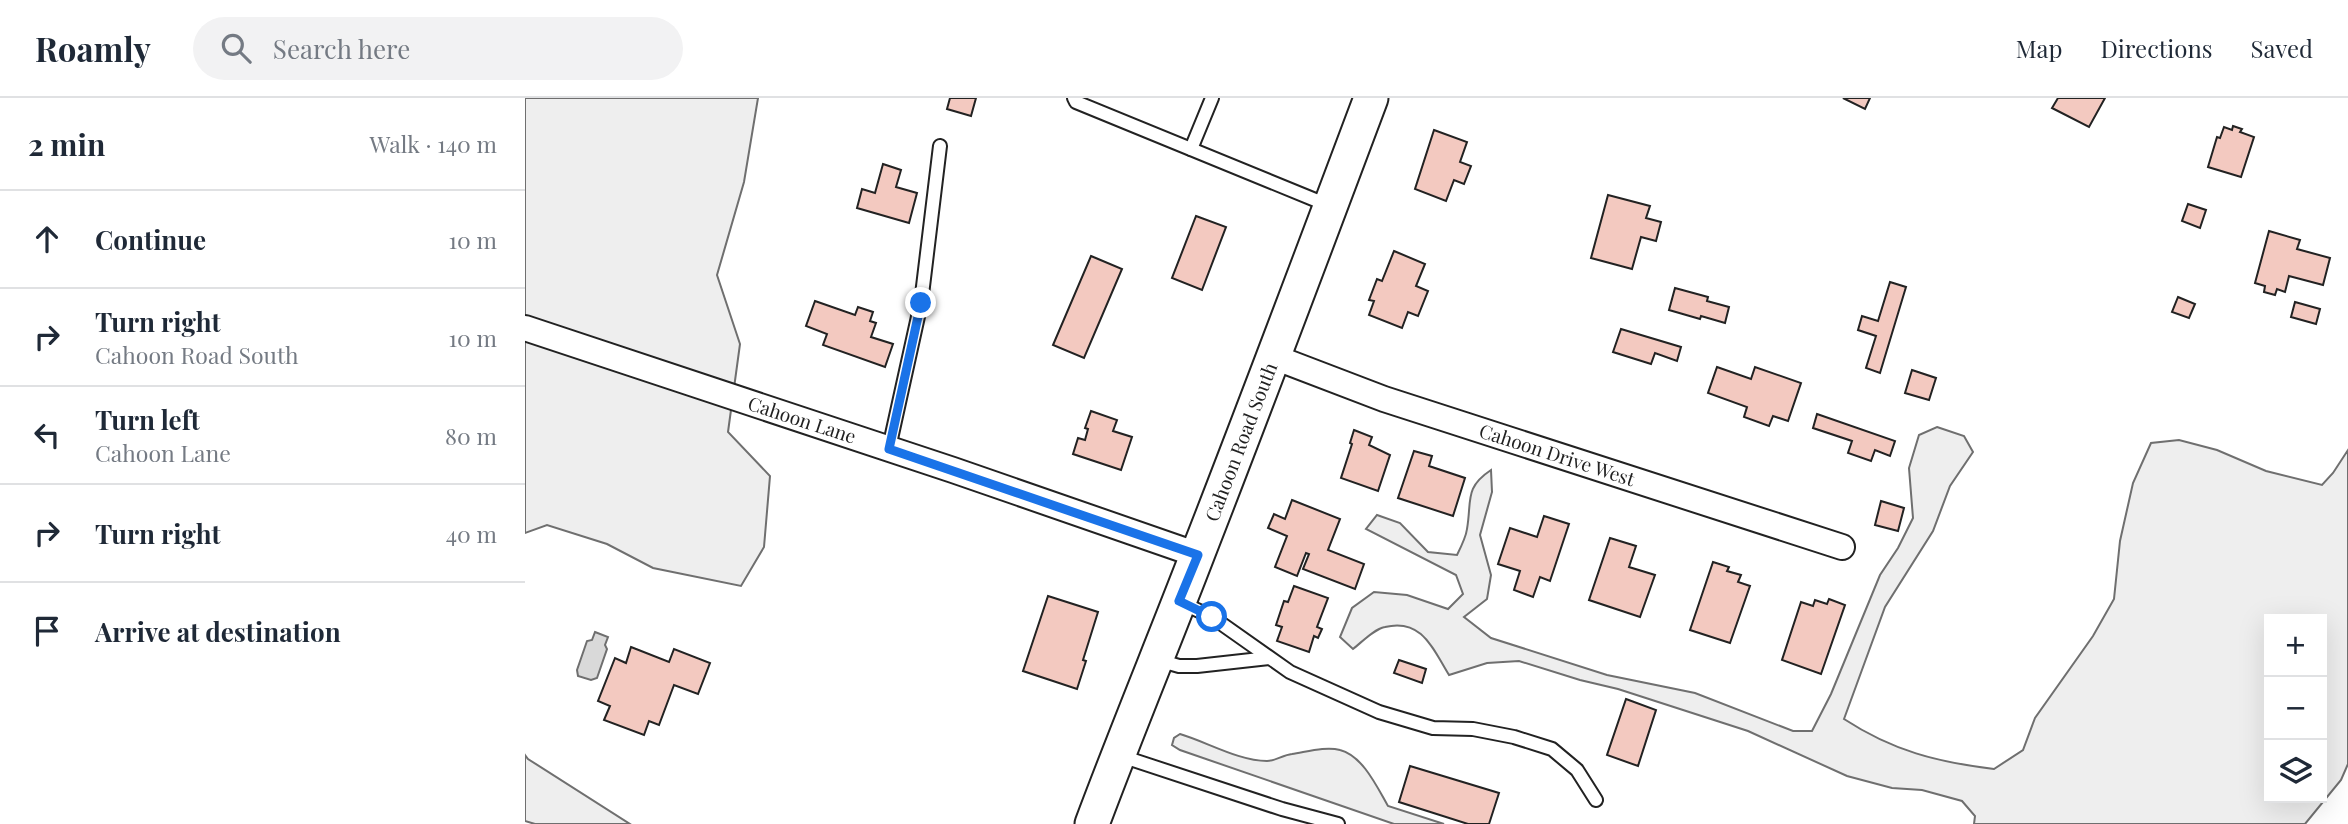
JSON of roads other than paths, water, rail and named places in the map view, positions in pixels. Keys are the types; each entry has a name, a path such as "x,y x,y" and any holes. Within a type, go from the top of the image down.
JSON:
{"main road":[{"name":"Cahoon Road South","path":"1093,824 1371,98"}],"street":[{"name":"Cahoon Lane","path":"525,328 1198,555"},
{"name":"Cahoon Drive West","path":"1273,357 1384,399 1842,547"}],"lane":[{"path":"1074,98 1076,103 1330,206"},
{"path":"1191,149 1212,98"},
{"path":"889,449 921,303 940,146"},
{"path":"1179,601 1212,617 1290,672 1402,720 1433,728 1473,729 1514,737 1552,749 1577,770 1596,800"},
{"path":"1155,659 1179,666 1197,666 1269,658"},
{"path":"1118,755 1282,809 1338,824"}]}
